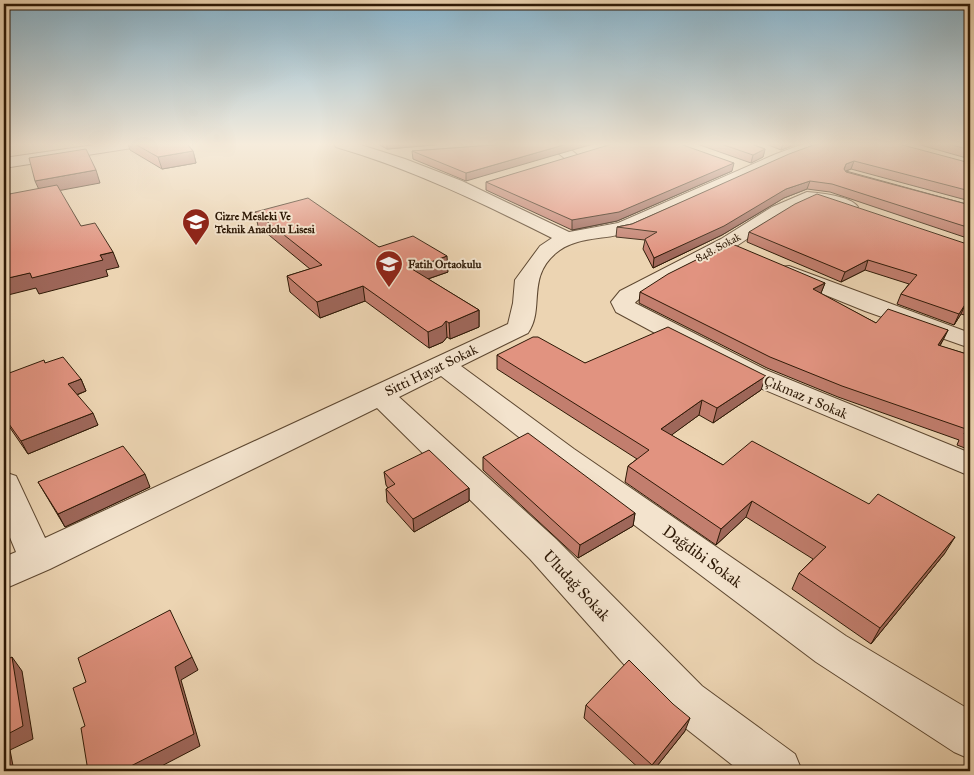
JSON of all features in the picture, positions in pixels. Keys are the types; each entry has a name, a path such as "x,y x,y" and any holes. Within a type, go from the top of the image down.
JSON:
{"street":[{"path":"446,180 566,238"},
{"name":"Sitti Hayat Sokak","path":"4,574 519,328 525,303 526,280 547,250 566,238 623,228 722,180"},
{"path":"466,189 492,182"},
{"name":"848. Sokak","path":"623,302 628,296 644,286 728,243 778,211 807,196 814,195 864,212"},
{"path":"728,243 873,306 970,340"},
{"name":"Çıkmaz 1 Sokak","path":"623,302 624,308 756,376 970,465"},
{"name":"Dağdibi Sokak","path":"443,364 563,456 831,649 970,736"},
{"name":"Uludağ Sokak","path":"380,395 544,549 686,701 778,771"},
{"path":"4,484 37,559"}],"building":[{"path":"492,180 694,180 619,212 572,220 486,182"},
{"path":"730,180 877,180 970,205 970,228 832,184 810,181 786,189 724,226 654,258 645,239 657,232 617,227 632,224"},
{"path":"928,180 970,180 970,191"},
{"path":"57,185 81,226 95,223 113,252 100,255 103,260 32,278 30,273 4,279 4,234 6,234 4,227 4,195"},
{"path":"817,194 970,245 970,305 966,303 959,314 901,294 917,275 868,260 845,272 749,232 795,204"},
{"path":"308,198 379,247 413,236 447,256 412,269 479,310 449,323 446,321 442,326 428,332 363,286 317,302 287,276 322,265 255,212"},
{"path":"730,243 825,283 813,289 876,323 888,309 948,330 938,345 970,355 970,436 964,434 966,429 842,386 770,357 640,292 668,274"},
{"path":"668,327 766,376 717,408 702,400 661,429 723,465 752,441 869,504 878,494 955,537 880,628 799,573 826,547 752,501 721,529 628,466 649,450 497,355 533,337 538,337 585,363"},
{"path":"63,357 81,379 68,384 93,413 21,441 4,417 4,375 44,360 45,363"},
{"path":"528,433 635,513 580,545 483,457"},
{"path":"123,446 145,474 58,514 38,482"},
{"path":"429,450 469,488 413,519 386,489 395,484 384,472"},
{"path":"170,610 192,657 175,667 194,734 121,771 88,771 81,728 85,726 73,688 86,682 78,658"},
{"path":"12,657 23,726 4,736 4,661"},
{"path":"629,660 673,704 690,718 652,765 586,705"}],"place":[{"name":"Cizre Mesleki Ve Teknik Anadolu Lisesi","path":"196,246"},
{"name":"Fatih Ortaokulu","path":"389,288"}]}
